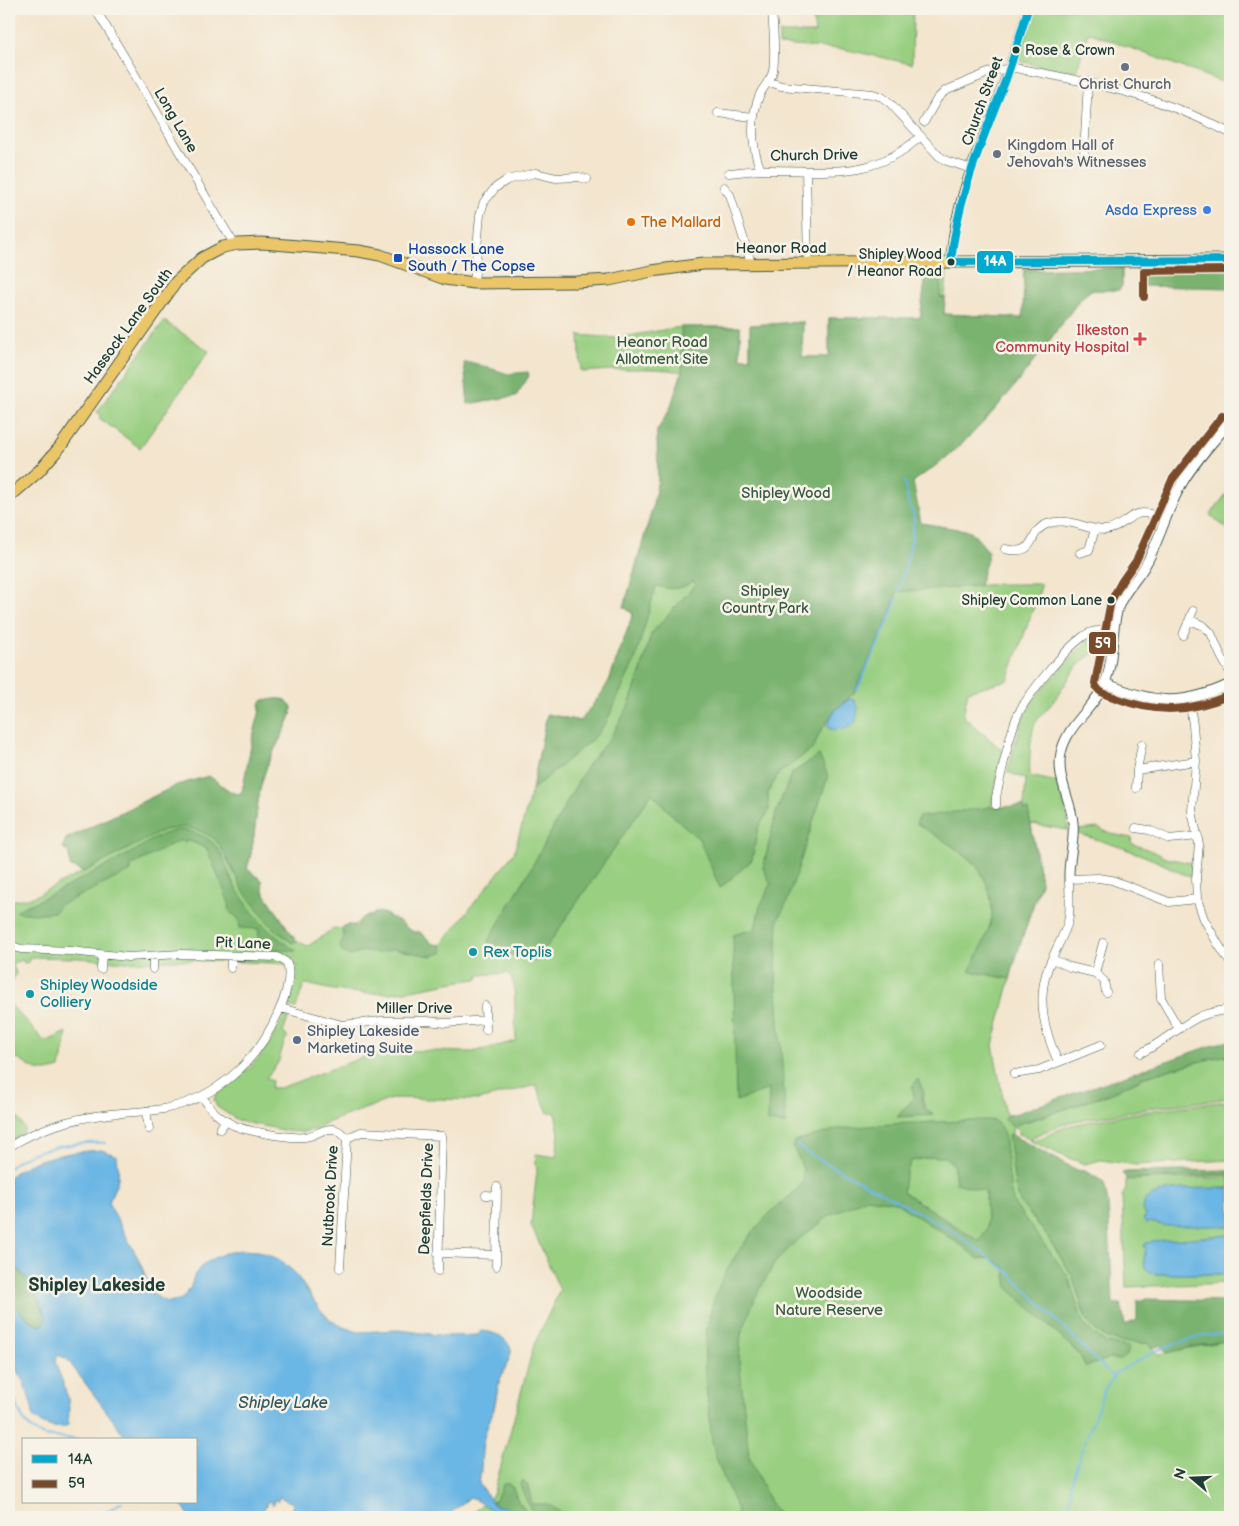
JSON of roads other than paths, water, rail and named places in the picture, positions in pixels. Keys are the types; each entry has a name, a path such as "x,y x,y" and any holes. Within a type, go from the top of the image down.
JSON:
{"main road":[{"name":"Hassock Lane South","path":"9,497 39,471 64,442 176,282 192,266 218,249 257,243 360,251 380,256 445,279 479,284"},
{"name":"Heanor Road","path":"479,284 584,282 609,280 680,266 751,263 1230,260"}],"street":[{"name":"Long Lane","path":"95,9 114,38 235,245"},
{"path":"761,170 756,155 754,117 760,94 768,81 773,66 772,9"},
{"name":"Church Street","path":"951,262 959,214 972,169 1009,68 1028,9"},
{"path":"924,122 937,99 945,90 995,70 1009,68 1088,82 1136,94 1178,108 1230,133"},
{"path":"768,81 781,86 879,96 890,103 944,160 972,169"},
{"path":"1084,155 1088,82"},
{"path":"718,113 754,117"},
{"name":"Church Drive","path":"729,173 761,170 846,170 872,166 894,156 921,136"},
{"path":"574,168 574,177"},
{"path":"806,171 808,263"},
{"path":"479,284 480,215 488,203 492,190 500,184 528,174 539,173 556,178 574,177 587,179"},
{"path":"724,187 730,195 751,263"},
{"path":"1058,1062 1046,1034 1042,1007 1044,982 1068,921 1070,906 1068,866 1073,825 1072,814 1060,775 1061,752 1070,730 1094,703 1105,683 1120,604 1145,566 1185,479 1230,422"},
{"path":"1005,548 1020,555 1039,530 1047,524 1070,522 1105,530 1114,528 1141,513 1148,513 1166,519"},
{"path":"1080,553 1089,550 1095,529"},
{"path":"1183,635 1192,611"},
{"path":"1190,620 1204,626 1211,633 1230,672"},
{"path":"996,806 996,797 1016,719 1028,698 1053,667 1084,636 1096,630 1114,631"},
{"path":"1105,683 1132,694 1150,699 1166,700 1189,698 1230,684"},
{"path":"1189,698 1196,761 1192,802 1199,853 1196,879 1197,899 1204,920 1230,962"},
{"path":"1136,788 1142,744"},
{"path":"1137,770 1196,761"},
{"path":"1136,828 1149,830 1169,839 1198,836"},
{"path":"1068,879 1098,878 1112,880 1169,902 1197,899"},
{"path":"1095,973 1103,943"},
{"name":"Pit Lane","path":"9,945 21,950 70,951 102,955 153,957 178,954 277,957 286,962 288,967 288,977 281,1008 271,1029 251,1058 232,1076 202,1096 168,1108 108,1114 78,1120 34,1134 9,1147"},
{"path":"101,969 102,955"},
{"path":"231,956 231,968"},
{"path":"153,957 153,969"},
{"path":"1052,959 1070,967 1095,973 1104,982 1106,992"},
{"path":"1159,964 1161,998 1179,1029"},
{"path":"484,1006 486,1030"},
{"name":"Miller Drive","path":"281,1008 342,1024 381,1021 446,1023 486,1020"},
{"path":"1141,1053 1154,1047 1179,1029 1205,1014 1230,1009"},
{"path":"341,1033 342,1024"},
{"path":"1014,1074 1028,1068 1039,1070 1058,1062 1084,1056 1101,1045"},
{"path":"1154,1047 1158,1055"},
{"name":"Nutbrook Drive","path":"202,1096 210,1108 239,1127 286,1137 305,1137 332,1129 347,1138 340,1268"},
{"path":"146,1111 149,1129"},
{"path":"220,1129 226,1120"},
{"name":"Deepfields Drive","path":"347,1138 362,1132 442,1136 438,1271"},
{"path":"486,1195 497,1191 496,1266"},
{"path":"438,1253 496,1254"}],"water":[{"path":"850,699 854,700 858,708 855,722 848,728 830,729 828,725 833,713"},
{"name":"Shipley Lake","path":"102,1150 117,1156 118,1178 109,1204 139,1260 152,1292 160,1299 169,1302 182,1299 190,1289 195,1274 204,1264 214,1258 225,1253 242,1250 258,1251 279,1259 295,1273 319,1308 330,1320 343,1327 359,1332 399,1330 446,1336 478,1335 481,1331 485,1331 503,1338 509,1345 511,1353 500,1379 494,1409 486,1429 482,1447 479,1484 494,1505 509,1508 518,1517 497,1517 489,1508 470,1497 446,1517 295,1517 291,1512 293,1503 279,1497 278,1501 273,1500 274,1504 272,1505 269,1500 258,1517 191,1517 180,1504 198,1504 198,1438 126,1438 67,1359 58,1355 55,1361 68,1400 68,1425 54,1427 33,1417 29,1397 22,1378 19,1376 9,1346 9,1300 22,1314 38,1326 43,1325 46,1319 37,1296 26,1278 9,1263 9,1177 30,1164 53,1156"},
{"path":"1230,1188 1230,1226 1167,1226 1149,1222 1147,1224 1143,1219 1145,1217 1143,1210 1145,1200 1153,1195 1174,1190"},
{"path":"1230,1235 1230,1274 1156,1274 1148,1271 1146,1268 1144,1257 1146,1249 1144,1246 1147,1242"}],"waterway":[{"path":"899,592 911,545 914,519 913,512 909,506 904,481"},
{"path":"857,690 897,598"},
{"path":"9,1168 17,1161 40,1151 68,1145 105,1143"},
{"path":"796,1144 807,1153 946,1227 976,1248 1008,1272 1113,1377"},
{"path":"1067,1517 1071,1484 1079,1458 1105,1389 1116,1373 1157,1350 1205,1335 1230,1334"},
{"path":"9,1382 21,1414 31,1428 45,1436 69,1438"},
{"path":"98,1517 119,1504"}],"place":[{"name":"Rose & Crown","path":"1016,50"},
{"name":"Christ Church","path":"1125,67"},
{"name":"Kingdom Hall of Jehovah's Witnesses","path":"997,154"},
{"name":"Asda Express","path":"1207,210"},
{"name":"The Mallard","path":"631,222"},
{"name":"Hassock Lane South / The Copse","path":"398,258"},
{"name":"Shipley Wood / Heanor Road","path":"951,262"},
{"name":"Ilkeston Community Hospital","path":"1140,339"},
{"name":"Shipley Common Lane","path":"1111,600"},
{"name":"Rex Toplis","path":"473,952"},
{"name":"Shipley Woodside Colliery","path":"30,994"},
{"name":"Shipley Lakeside Marketing Suite","path":"297,1040"}],"district":[{"name":"Shipley Lakeside","path":"97,1285"}],"park label":[{"name":"Heanor Road Allotment Site","path":"662,350"},
{"name":"Shipley Wood","path":"786,493"},
{"name":"Shipley Country Park","path":"765,600"},
{"name":"Woodside Nature Reserve","path":"829,1302"}]}
